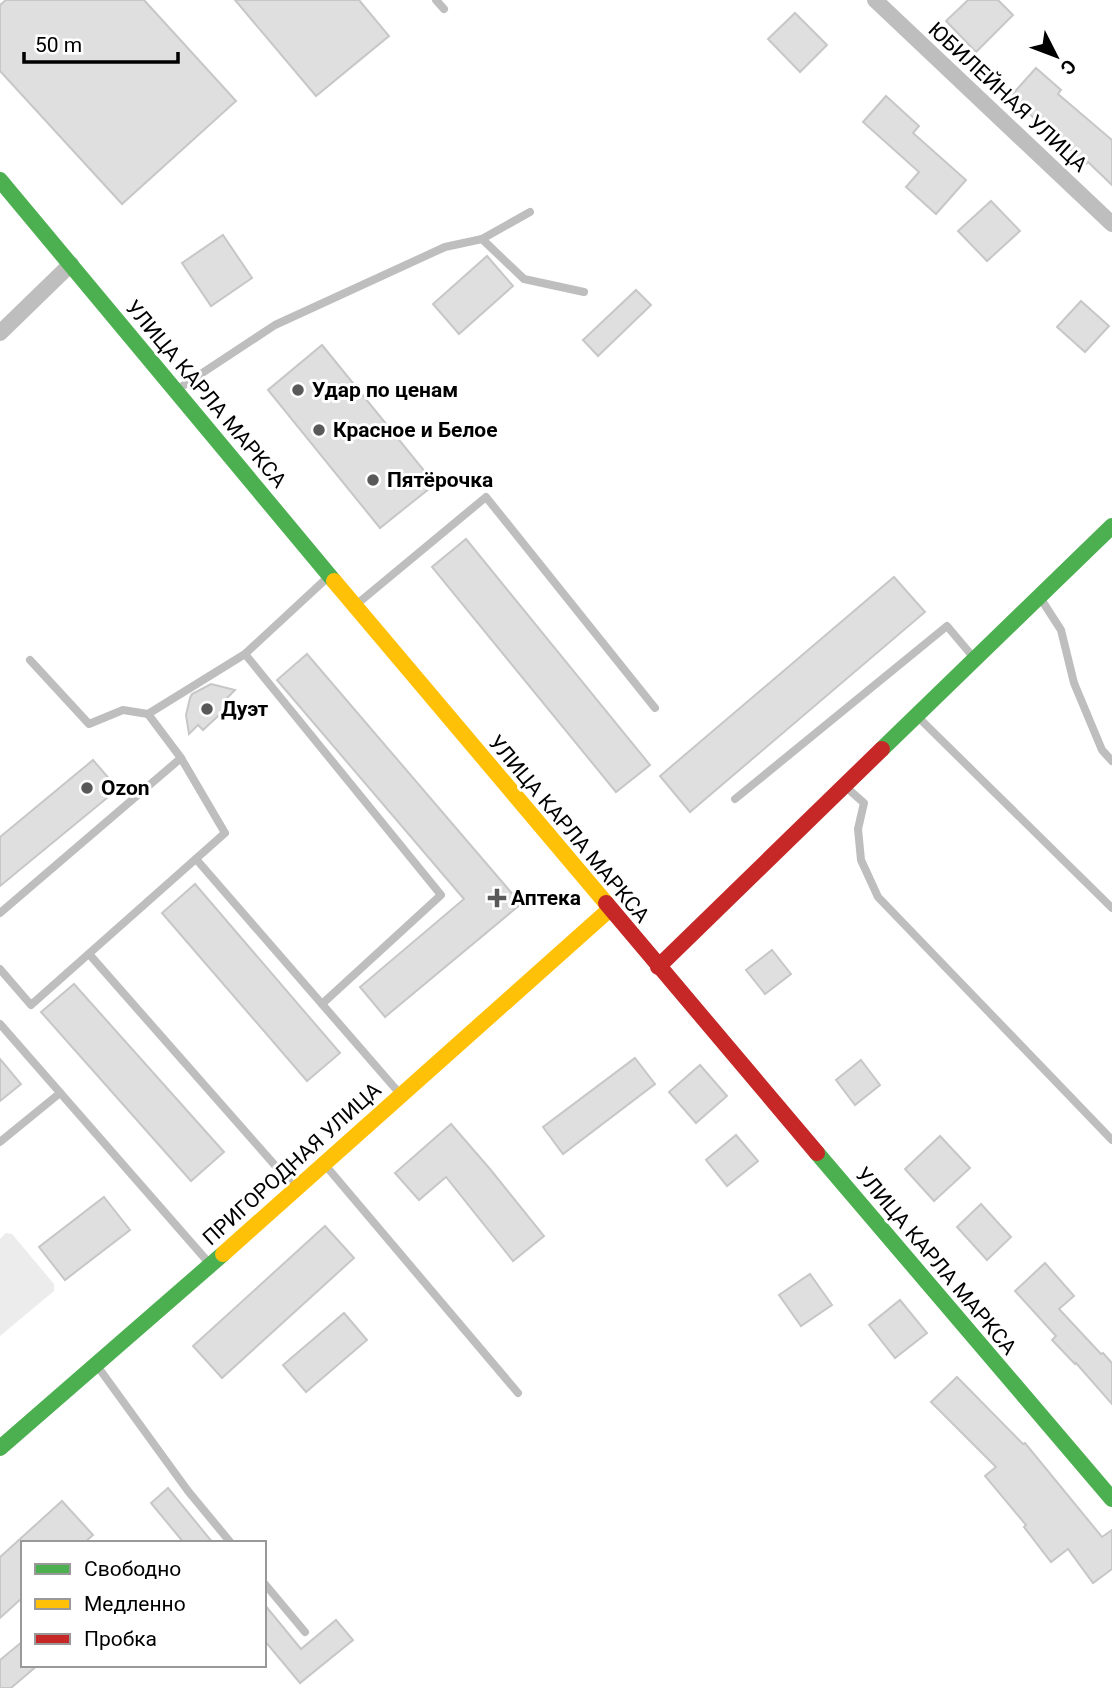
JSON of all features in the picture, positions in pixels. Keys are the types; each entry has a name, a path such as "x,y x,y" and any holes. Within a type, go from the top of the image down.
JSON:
{"main road":[{"name":"УЛИЦА КАРЛА МАРКСА","path":"0,180 658,967 1112,1499"},
{"path":"658,967 1112,526"},
{"name":"ПРИГОРОДНАЯ УЛИЦА","path":"0,1448 211,1265 610,909"}],"street":[{"name":"ЮБИЛЕЙНАЯ УЛИЦА","path":"875,0 1112,224"},
{"path":"0,333 71,264"}],"lane":[{"path":"436,0 444,9"},
{"path":"175,391 275,324 444,247 482,239 530,212"},
{"path":"482,239 524,279 584,292"},
{"path":"355,606 486,496 655,708"},
{"path":"30,660 89,724 123,710 148,714 245,654 330,576"},
{"path":"1039,597 1060,630 1074,683 1102,750 1112,761"},
{"path":"735,799 947,626 975,659"},
{"path":"245,654 441,895 322,1004"},
{"path":"0,969 31,1005 225,833 181,758 148,714"},
{"path":"916,716 1112,908"},
{"path":"0,913 181,758"},
{"path":"845,786 864,803 858,830 861,860 878,897 1112,1140"},
{"path":"196,859 401,1095"},
{"path":"89,954 296,1189"},
{"path":"1,1027 211,1265"},
{"path":"0,1142 60,1093"},
{"path":"324,1164 518,1393"},
{"path":"96,1364 188,1491 229,1541"},
{"path":"266,1585 305,1632"}],"shaded area":[{"path":"6,1233 12,1234 54,1284 54,1291 0,1336 0,1239"}],"building":[{"path":"6,0 144,0 236,101 122,204 0,71 0,5"},
{"path":"235,0 359,0 389,36 316,96"},
{"path":"968,0 998,0 1013,15 976,52 946,21"},
{"path":"795,13 827,45 800,72 768,39"},
{"path":"1036,68 1061,90 1058,94 1112,140 1112,185 1010,97"},
{"path":"886,96 919,126 913,133 966,180 936,214 906,187 919,172 863,122"},
{"path":"991,201 1020,231 987,261 958,231"},
{"path":"223,235 252,278 211,306 182,263"},
{"path":"487,256 513,286 459,334 433,304"},
{"path":"636,290 651,305 598,356 583,340"},
{"path":"1081,301 1109,326 1085,352 1057,327"},
{"path":"322,345 435,484 380,528 268,390"},
{"path":"466,539 650,765 616,792 432,567"},
{"path":"894,577 925,612 690,812 660,776"},
{"path":"307,654 521,904 385,1017 360,987 464,899 277,680"},
{"name":"Дуэт","path":"211,684 235,690 227,698 232,703 203,730 198,725 189,734 186,715 190,698 192,694"},
{"path":"93,760 118,789 0,886 0,837"},
{"path":"195,884 340,1053 307,1081 162,913"},
{"path":"772,950 791,974 765,994 746,970"},
{"path":"74,984 224,1152 191,1181 41,1012"},
{"path":"635,1058 655,1084 563,1154 543,1127"},
{"path":"0,1059 21,1084 0,1101"},
{"path":"861,1060 880,1085 855,1105 836,1080"},
{"path":"700,1065 727,1096 696,1123 669,1092"},
{"path":"451,1124 544,1236 513,1261 446,1177 419,1200 395,1173"},
{"path":"736,1135 758,1161 727,1186 706,1160"},
{"path":"940,1136 970,1168 934,1201 905,1169"},
{"path":"104,1197 130,1230 65,1280 39,1247"},
{"path":"981,1204 1011,1237 987,1260 957,1227"},
{"path":"325,1226 354,1258 222,1378 193,1346"},
{"path":"1045,1263 1074,1296 1059,1309 1112,1363 1112,1404 1052,1340 1056,1336 1015,1291"},
{"path":"810,1274 832,1305 801,1326 779,1295"},
{"path":"900,1300 927,1333 895,1358 869,1325"},
{"path":"344,1313 367,1340 306,1392 283,1365"},
{"path":"957,1377 1023,1444 1025,1443 1102,1537 1112,1530 1112,1569 1093,1583 1068,1549 1051,1562 1024,1527 1026,1525 985,1476 996,1467 931,1402"},
{"path":"168,1488 211,1541 182,1541 151,1503"},
{"path":"62,1501 93,1535 86,1541 21,1541 21,1599 0,1618 0,1557"},
{"path":"266,1606 301,1649 336,1620 353,1640 300,1683 266,1642"},
{"path":"21,1643 21,1667 36,1667 11,1688 0,1688 0,1660"}],"traffic: fast":[{"path":"0,180 334,581"},
{"path":"882,749 1112,526"},
{"path":"817,1153 1112,1499"},
{"path":"0,1448 223,1254"}],"traffic: slow":[{"path":"334,581 606,903"},
{"path":"223,1254 610,909"}],"traffic: jam":[{"path":"658,967 882,749"},
{"path":"606,903 817,1153"}],"place":[{"name":"Удар по ценам","path":"298,390"},
{"name":"Красное и Белое","path":"319,430"},
{"name":"Пятёрочка","path":"373,480"},
{"name":"Дуэт","path":"207,709"},
{"name":"Ozon","path":"87,788"},
{"name":"Аптека","path":"497,898"}]}
